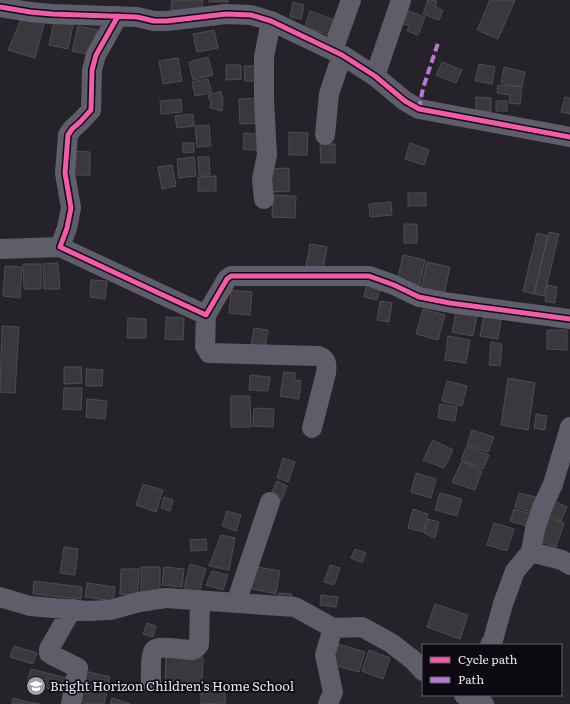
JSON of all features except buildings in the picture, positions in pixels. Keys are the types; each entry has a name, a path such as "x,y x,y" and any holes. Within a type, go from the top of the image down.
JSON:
{"street":[{"path":"325,135 337,52 351,0"},
{"path":"375,76 401,0"},
{"path":"0,7 54,7 118,16 137,17 154,21 168,21 226,14 251,15 271,21 337,52 375,76 405,101 419,109 570,137"},
{"path":"60,247 67,228 71,208 65,173 68,135 91,110 92,70 96,55 118,16"},
{"path":"264,199 262,179 267,155 264,100 264,57 271,21"},
{"path":"0,249 60,247 206,315"},
{"path":"312,428 326,373 327,366 323,357 209,353 205,346 206,315 227,279 231,276 369,276 394,285 419,297 450,303 570,319"},
{"path":"491,644 515,571 530,552 535,529 542,508 553,484 570,427"},
{"path":"236,603 270,502"},
{"path":"530,552 562,560 570,565"},
{"path":"0,597 30,606 88,611 110,610 138,602 166,598 295,607 332,628 362,627 416,659"},
{"path":"151,682 152,655 154,650 159,648 192,650 199,645 200,600"},
{"path":"71,704 78,668 52,655 49,653 49,649 72,609"},
{"path":"328,704 333,692 325,655 332,628"},
{"path":"466,696 484,704"}],"marked path":[{"path":"419,109 423,88 439,40"}],"cycle path":[{"path":"0,7 52,14 137,17 154,21 167,21 226,14 251,15 271,21 342,55 375,76 405,101 419,109 570,137"},
{"path":"118,16 96,55 92,70 91,110 68,135 65,173 71,208 67,228 60,247 206,315 227,279 231,276 369,276 394,285 419,297 450,303 570,319"}],"place":[{"name":"Bright Horizon Children's Home School","path":"36,686"}]}
